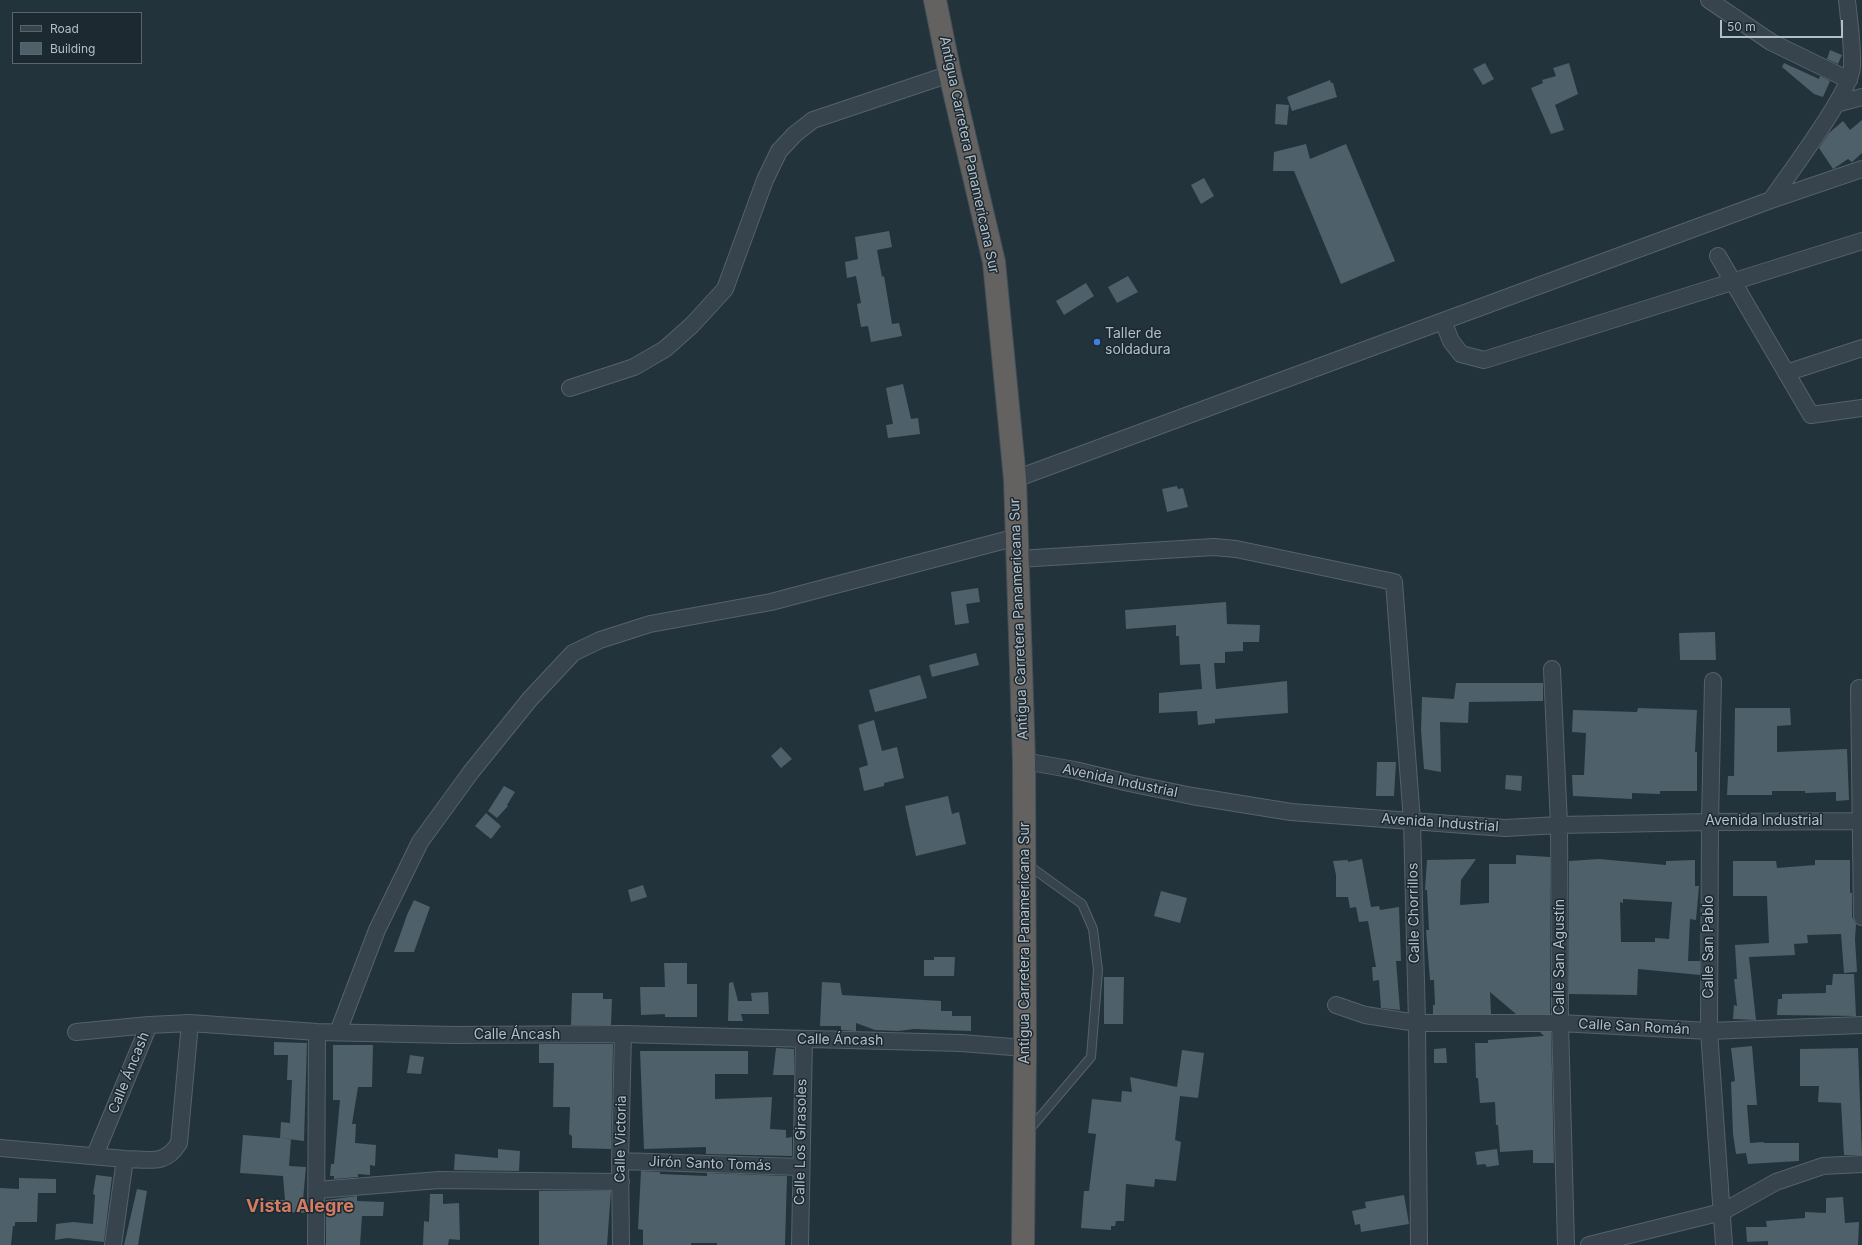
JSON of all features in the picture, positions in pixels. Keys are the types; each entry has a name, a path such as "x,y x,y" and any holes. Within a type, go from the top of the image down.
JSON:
{"highway":[{"name":"Antigua Carretera Panamericana Sur","path":"935,0 950,74 994,262 1015,479 1024,761 1025,1048 1023,1245"}],"street":[{"path":"1709,0 1771,42 1849,80"},
{"path":"1771,200 1836,104 1849,80 1852,68 1847,0"},
{"path":"570,388 634,367 665,349 692,324 725,289 765,180 779,151 795,134 813,120 950,74"},
{"path":"1836,104 1862,97"},
{"path":"1015,479 1771,200 1862,169"},
{"path":"1443,321 1451,342 1461,354 1484,360 1862,241"},
{"path":"1718,256 1811,415 1862,408"},
{"path":"1786,372 1862,348"},
{"path":"338,1032 377,930 420,842 471,772 530,699 573,653 600,640 650,624 770,602 1017,537"},
{"name":"Calle Chorrillos","path":"1018,559 1214,546 1236,549 1394,582 1412,821 1417,1023 1419,1245"},
{"name":"Calle San Agustín","path":"1552,669 1559,825 1560,1023 1566,1245"},
{"name":"Calle San Pablo","path":"1713,681 1710,822 1709,1031 1724,1245"},
{"path":"1859,688 1862,917"},
{"name":"Avenida Industrial","path":"1024,761 1075,770 1192,796 1291,812 1505,828 1559,825 1710,822 1861,821"},
{"name":"Calle San Román","path":"1336,1005 1365,1015 1417,1023 1560,1023 1709,1031 1862,1025"},
{"path":"0,1148 95,1155 125,1159 164,1159 173,1153 179,1144 190,1023"},
{"name":"Calle Áncash","path":"95,1155 149,1025 190,1023 317,1032 454,1035 623,1034 961,1043 1025,1048"},
{"path":"76,1032 149,1025"},
{"path":"316,1245 317,1032"},
{"name":"Calle Victoria","path":"621,1245 620,1161 623,1034"},
{"name":"Calle Los Girasoles","path":"800,1245 800,1167 804,1039"},
{"path":"113,1245 125,1159"},
{"name":"Jirón Santo Tomás","path":"620,1161 800,1167"},
{"path":"1589,1245 1722,1212 1776,1182 1824,1166 1862,1164"},
{"path":"317,1190 439,1180 620,1182"}],"lane":[{"path":"1024,862 1082,904 1093,929 1098,970 1091,1057 1024,1135"}],"building":[{"path":"1830,50 1842,55 1838,64 1827,59"},
{"path":"1485,63 1494,79 1483,85 1473,69"},
{"path":"1569,63 1578,94 1555,105 1564,130 1551,134 1531,88 1543,83 1542,80 1556,76 1553,68"},
{"path":"1784,63 1819,79 1820,76 1830,81 1823,97 1814,94 1782,67"},
{"path":"1330,80 1331,83 1333,83 1337,97 1292,111 1287,97"},
{"path":"1276,104 1289,105 1287,125 1275,124"},
{"path":"1862,120 1862,153 1852,162 1848,159 1833,169 1819,148 1829,133 1843,121 1850,130"},
{"path":"1306,144 1310,159 1346,144 1395,261 1341,284 1294,171 1273,171 1274,152"},
{"path":"1204,178 1214,196 1201,204 1191,185"},
{"path":"889,231 892,247 877,250 882,277 884,276 892,324 899,323 902,336 871,342 868,326 861,327 857,304 861,303 856,276 847,278 845,262 858,259 855,237"},
{"path":"1128,276 1138,292 1117,303 1108,287"},
{"path":"1086,283 1094,296 1064,315 1056,301"},
{"path":"903,384 911,419 918,418 920,434 888,438 886,425 893,424 886,388"},
{"path":"1177,486 1178,489 1183,488 1188,507 1167,512 1162,489"},
{"path":"978,588 980,602 966,604 969,623 955,625 951,592"},
{"path":"1226,602 1227,624 1260,625 1259,642 1243,642 1243,651 1225,652 1225,663 1214,663 1216,689 1287,681 1288,713 1215,719 1215,723 1198,725 1197,711 1159,713 1159,693 1202,689 1200,664 1180,665 1179,636 1176,636 1176,625 1126,629 1125,610"},
{"path":"1715,632 1716,660 1680,660 1679,633"},
{"path":"976,653 979,665 932,677 929,665"},
{"path":"920,675 927,698 875,712 869,690"},
{"path":"1456,683 1543,683 1543,701 1469,702 1468,723 1440,722 1441,772 1424,769 1421,730 1422,697 1454,699"},
{"path":"1638,708 1697,710 1695,752 1697,752 1697,791 1660,791 1660,794 1632,793 1632,799 1573,796 1572,775 1584,775 1586,733 1572,732 1573,710 1637,712"},
{"path":"1735,708 1790,708 1791,725 1777,726 1777,752 1847,749 1849,800 1836,801 1836,792 1805,793 1805,791 1772,791 1772,795 1727,795 1728,776 1734,776"},
{"path":"874,720 882,751 897,747 904,778 884,783 884,786 864,791 859,768 868,765 858,725"},
{"path":"781,747 792,759 781,768 771,756"},
{"path":"1377,762 1396,762 1394,796 1376,796"},
{"path":"1506,775 1522,776 1521,791 1505,789"},
{"path":"504,786 515,792 507,805 508,806 497,818 488,811"},
{"path":"948,796 952,814 959,812 966,844 916,856 905,806"},
{"path":"486,813 501,826 491,839 475,826"},
{"path":"1516,855 1550,857 1550,1014 1516,1014 1490,992 1491,1014 1433,1014 1433,1005 1435,1005 1434,980 1430,980 1426,930 1429,930 1427,890 1425,890 1427,860 1476,859 1461,880 1460,905 1489,903 1489,864 1516,864"},
{"path":"1362,859 1371,907 1379,906 1380,910 1399,907 1401,961 1396,961 1400,1010 1381,1008 1379,980 1373,981 1372,967 1376,967 1368,921 1359,922 1356,907 1350,908 1348,897 1336,897 1336,875 1333,861 1348,860 1348,862"},
{"path":"1599,859 1666,865 1666,861 1695,860 1695,886 1699,886 1696,920 1690,919 1688,961 1700,961 1700,975 1638,969 1637,995 1569,994 1569,861","holes":["1623,899 1672,902 1669,939 1655,938 1655,942 1621,942 1620,902 1623,903"]},
{"path":"1815,860 1850,860 1850,893 1852,893 1852,917 1856,924 1855,939 1857,972 1844,973 1841,934 1807,935 1808,943 1794,944 1795,955 1749,957 1756,1020 1733,1019 1734,1005 1737,1006 1734,979 1737,979 1735,945 1769,943 1767,896 1733,896 1733,861 1776,861 1777,868 1815,865"},
{"path":"643,885 647,897 631,902 628,890"},
{"path":"1161,891 1187,898 1180,923 1154,916"},
{"path":"414,900 430,907 414,952 394,952 407,915"},
{"path":"934,957 955,957 954,976 924,976 924,960 934,960"},
{"path":"664,963 687,963 687,984 697,984 697,1017 665,1017 665,1014 641,1015 640,987 665,987"},
{"path":"1833,974 1854,974 1856,1016 1777,1015 1778,999 1782,999 1782,994 1826,993 1826,985 1832,985"},
{"path":"1104,977 1124,977 1123,1024 1104,1024"},
{"path":"733,982 738,1001 752,1001 751,993 768,992 769,1014 741,1014 743,1021 728,1021 729,983"},
{"path":"822,982 840,983 842,995 941,1001 941,1011 952,1011 952,1016 971,1016 971,1031 914,1029 898,1031 875,1030 856,1023 856,1031 841,1030 841,1026 820,1026"},
{"path":"572,993 603,993 603,999 612,999 611,1025 571,1025"},
{"path":"1540,1032 1551,1032 1554,1163 1533,1163 1533,1150 1500,1152 1498,1125 1496,1125 1495,1102 1480,1103 1478,1078 1476,1078 1475,1043 1488,1043 1488,1040 1544,1036"},
{"path":"274,1042 307,1043 304,1141 280,1138 281,1122 290,1123 292,1080 287,1080 288,1055 274,1055"},
{"path":"539,1044 613,1044 611,1149 572,1148 572,1136 569,1134 570,1107 553,1107 554,1063 539,1063"},
{"path":"333,1045 373,1045 372,1087 358,1087 352,1124 356,1124 355,1143 376,1145 375,1166 370,1165 370,1175 358,1174 358,1177 334,1179 334,1176 330,1176 331,1164 334,1164 340,1100 333,1100"},
{"path":"1752,1046 1757,1105 1747,1105 1750,1143 1799,1143 1799,1161 1748,1164 1746,1153 1736,1154 1733,1134 1731,1082 1735,1081 1731,1048"},
{"path":"776,1048 794,1049 794,1075 773,1075"},
{"path":"1446,1048 1447,1063 1434,1063 1434,1049"},
{"path":"1858,1048 1862,1155 1844,1155 1841,1103 1818,1102 1819,1086 1800,1086 1800,1049"},
{"path":"1182,1050 1204,1053 1198,1098 1180,1096 1175,1140 1181,1142 1176,1181 1155,1179 1154,1187 1126,1184 1124,1221 1116,1221 1115,1226 1111,1226 1111,1230 1081,1228 1084,1191 1089,1191 1096,1134 1088,1133 1092,1099 1121,1102 1122,1091 1132,1092 1130,1077 1177,1087"},
{"path":"640,1051 748,1051 748,1074 715,1074 715,1099 772,1097 770,1129 786,1130 786,1138 792,1137 792,1156 706,1154 706,1147 644,1149"},
{"path":"410,1055 424,1057 421,1074 407,1073"},
{"path":"243,1135 291,1139 289,1166 306,1167 303,1200 307,1200 307,1213 268,1211 268,1200 285,1200 283,1176 240,1173"},
{"path":"498,1149 520,1151 519,1171 454,1170 455,1154 498,1158"},
{"path":"1497,1149 1499,1165 1487,1167 1485,1164 1477,1165 1475,1152"},
{"path":"641,1171 660,1172 660,1174 707,1176 707,1173 787,1176 785,1245 717,1245 717,1243 691,1243 691,1245 643,1245 643,1230 638,1229"},
{"path":"96,1175 112,1177 104,1242 67,1238 55,1240 56,1224 73,1222 93,1224 95,1195 93,1194"},
{"path":"19,1178 56,1179 56,1193 38,1193 37,1222 15,1222 15,1226 13,1226 11,1245 0,1245 0,1188 19,1189"},
{"path":"137,1189 147,1191 138,1245 124,1245"},
{"path":"539,1191 611,1191 607,1245 539,1245"},
{"path":"430,1194 443,1194 443,1204 459,1203 460,1240 449,1239 448,1245 423,1245 424,1221 429,1222"},
{"path":"1404,1195 1409,1224 1361,1232 1360,1224 1355,1225 1352,1211 1366,1208 1365,1202"},
{"path":"357,1196 357,1201 384,1202 383,1216 362,1216 360,1245 326,1245 326,1200"},
{"path":"1843,1197 1845,1223 1859,1222 1858,1245 1768,1245 1768,1241 1747,1242 1746,1227 1767,1227 1766,1221 1805,1218 1805,1212 1826,1213 1826,1198"}],"place":[{"name":"Taller de soldadura","path":"1097,342"}],"district":[{"name":"Vista Alegre","path":"300,1207"}]}
